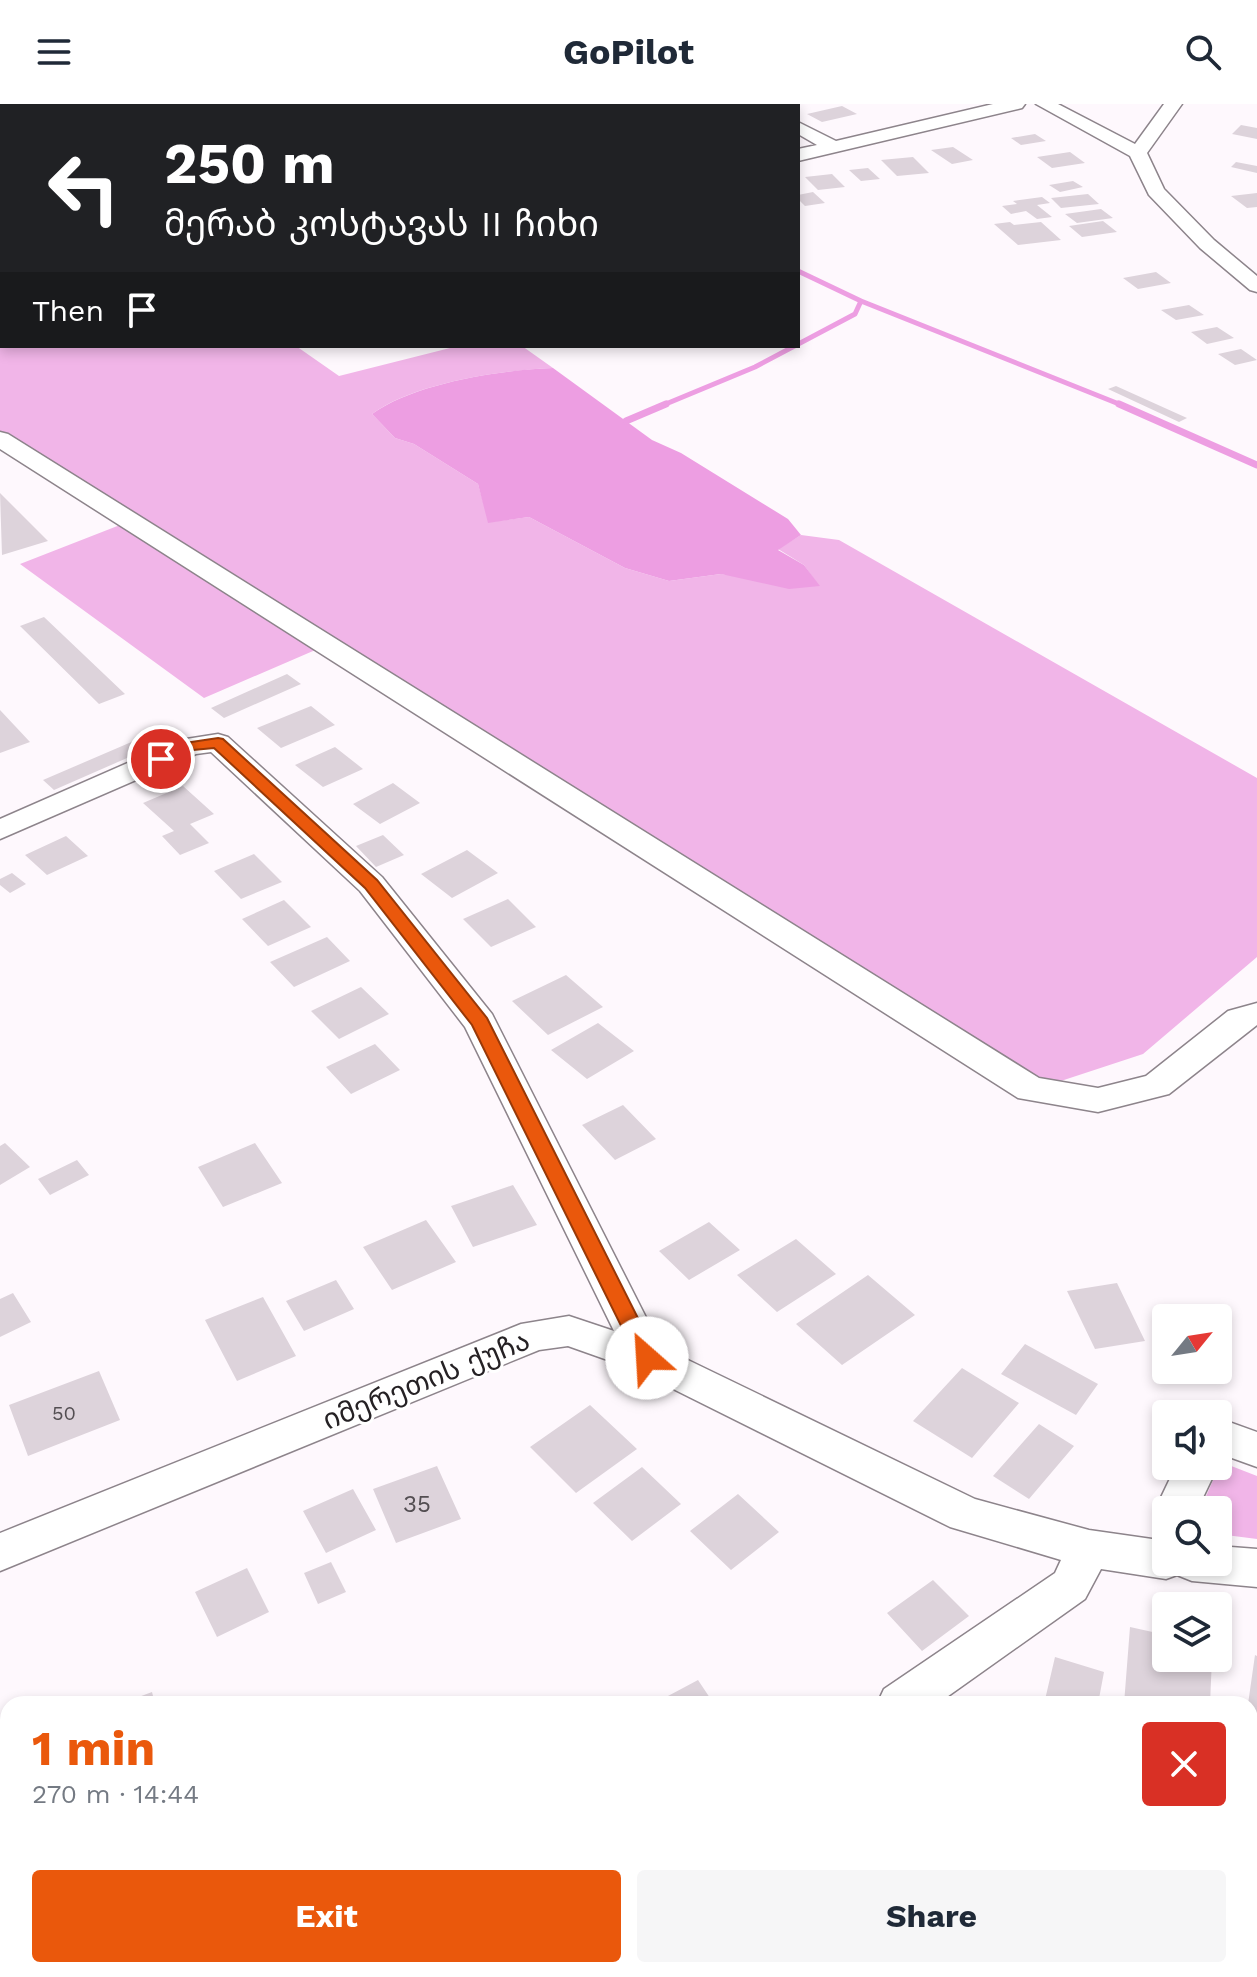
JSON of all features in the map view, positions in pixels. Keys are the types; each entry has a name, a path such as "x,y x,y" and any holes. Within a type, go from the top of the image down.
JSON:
{"street":[{"path":"800,155 1016,104"},
{"path":"1045,104 1138,153 1156,191 1207,244 1257,286"},
{"path":"1138,153 1173,104"},
{"path":"800,128 834,147"},
{"path":"0,439 1030,1089 1098,1100 1157,1085 1240,1019 1257,1014"},
{"path":"0,830 190,746 218,743 371,884 480,1022 647,1358"},
{"name":"იმერეთის ქუჩა","path":"0,1552 535,1335 569,1331 647,1358 965,1514 1089,1549 1152,1552"},
{"path":"1232,1440 1257,1450"},
{"path":"912,1696 1070,1586 1089,1549"},
{"name":"იმერეთის ქუჩა","path":"1232,1564 1257,1568"}],"shaded area":[{"path":"0,348 299,348 339,376 450,348 525,348 553,368 484,375 434,386 390,403 372,414 395,438 414,444 478,484 489,522 529,517 625,568 669,581 721,574 819,586 804,565 778,549 801,535 839,540 1257,778 1257,957 1143,1054 1015,1096 320,648 204,698 20,564 120,525 0,448"},
{"path":"553,368 652,440 681,453 788,519 801,535 778,550 804,565 820,586 789,589 721,574 669,581 625,568 529,517 488,523 478,484 414,444 395,438 372,414 390,403 434,386 484,375"},
{"path":"1232,1466 1257,1476 1257,1539 1232,1536 1232,1496 1206,1496 1213,1480 1232,1480"}],"building":[{"path":"842,106 857,114 822,122 807,114"},
{"path":"1241,125 1257,128 1257,139 1232,134"},
{"path":"1035,134 1046,141 1021,145 1011,138"},
{"path":"953,147 973,160 952,164 931,150"},
{"path":"1070,152 1085,163 1052,168 1037,157"},
{"path":"913,157 929,173 897,176 881,160"},
{"path":"1236,162 1257,166 1257,173 1231,167"},
{"path":"868,168 880,179 861,181 849,170"},
{"path":"832,174 845,187 818,190 805,177"},
{"path":"1073,181 1083,187 1060,192 1049,185"},
{"path":"813,192 825,203 805,206 800,201 800,195"},
{"path":"1257,193 1257,207 1247,208 1231,196"},
{"path":"1088,194 1099,204 1061,208 1051,198"},
{"path":"1042,197 1050,203 1037,205 1052,217 1037,219 1026,211 1011,214 1002,206 1017,204 1013,201"},
{"path":"1101,209 1113,218 1077,223 1065,214"},
{"path":"1103,221 1117,232 1082,237 1069,226"},
{"path":"1010,222 1014,225 1041,222 1061,240 1018,245 994,224"},
{"path":"1156,272 1171,283 1138,289 1123,278"},
{"path":"1189,305 1204,315 1176,320 1161,310"},
{"path":"1217,327 1234,338 1207,344 1191,332"},
{"path":"1241,349 1257,360 1235,365 1218,354"},
{"path":"1116,386 1187,418 1179,422 1108,389"},
{"path":"0,493 48,541 2,555"},
{"path":"44,617 125,694 99,704 20,626"},
{"path":"287,674 301,684 224,718 211,708"},
{"path":"311,706 335,725 281,748 257,728"},
{"path":"0,710 30,742 0,753"},
{"path":"164,728 175,737 54,790 43,780"},
{"path":"335,747 363,769 323,787 295,765"},
{"path":"393,783 420,803 380,824 353,804"},
{"path":"183,786 214,814 190,824 209,843 180,855 162,836 174,831 143,803"},
{"path":"383,835 404,855 376,867 356,846"},
{"path":"66,836 88,856 47,875 25,855"},
{"path":"467,850 498,873 452,898 421,874"},
{"path":"254,854 282,882 241,899 214,871"},
{"path":"12,873 26,884 10,893 0,885 0,879"},
{"path":"508,899 536,927 491,947 463,919"},
{"path":"284,900 311,927 268,946 242,919"},
{"path":"327,937 350,961 294,987 270,962"},
{"path":"566,975 603,1007 548,1035 512,1001"},
{"path":"361,987 389,1014 339,1039 311,1011"},
{"path":"598,1023 634,1051 587,1079 551,1050"},
{"path":"375,1044 400,1070 351,1094 326,1067"},
{"path":"623,1105 656,1139 615,1160 582,1125"},
{"path":"5,1143 30,1167 0,1185 0,1146"},
{"path":"255,1143 282,1183 223,1207 198,1167"},
{"path":"77,1160 89,1175 50,1195 38,1179"},
{"path":"513,1185 537,1225 473,1247 451,1206"},
{"path":"426,1220 456,1262 392,1290 363,1247"},
{"path":"709,1222 740,1250 689,1280 659,1251"},
{"path":"796,1239 836,1274 777,1312 737,1275"},
{"path":"868,1275 915,1315 842,1365 796,1324"},
{"path":"336,1280 354,1309 304,1331 286,1301"},
{"path":"1117,1283 1145,1341 1095,1349 1067,1291"},
{"path":"13,1293 31,1322 0,1337 0,1299"},
{"path":"263,1297 296,1356 237,1381 205,1320"},
{"path":"1025,1344 1098,1384 1076,1415 1001,1374"},
{"path":"962,1368 1019,1403 972,1458 913,1421"},
{"path":"99,1371 120,1420 28,1456 9,1405"},
{"path":"590,1405 637,1449 576,1493 530,1447"},
{"path":"1039,1424 1074,1446 1029,1499 993,1476"},
{"path":"437,1466 461,1519 396,1543 373,1489"},
{"path":"642,1467 681,1504 632,1541 593,1503"},
{"path":"353,1489 376,1530 326,1553 303,1511"},
{"path":"738,1494 779,1532 731,1570 690,1531"},
{"path":"331,1562 346,1592 318,1604 304,1573"},
{"path":"247,1568 269,1612 217,1637 195,1592"},
{"path":"933,1580 969,1616 922,1651 887,1613"},
{"path":"1130,1627 1152,1632 1152,1672 1211,1672 1210,1696 1125,1696"},
{"path":"1255,1655 1257,1696 1249,1696"},
{"path":"1055,1657 1104,1672 1100,1696 1046,1696"},
{"path":"698,1680 709,1696 668,1696"}],"waterway":[{"path":"800,272 861,301"},
{"path":"800,343 855,314 861,301"},
{"path":"861,301 1119,404"},
{"path":"661,406 755,367 791,348"},
{"path":"626,421 666,404"},
{"path":"1119,404 1124,406"},
{"path":"1119,404 1257,465"}],"route":[{"path":"161,759 190,746 218,743 371,884 480,1022 647,1358"}]}
